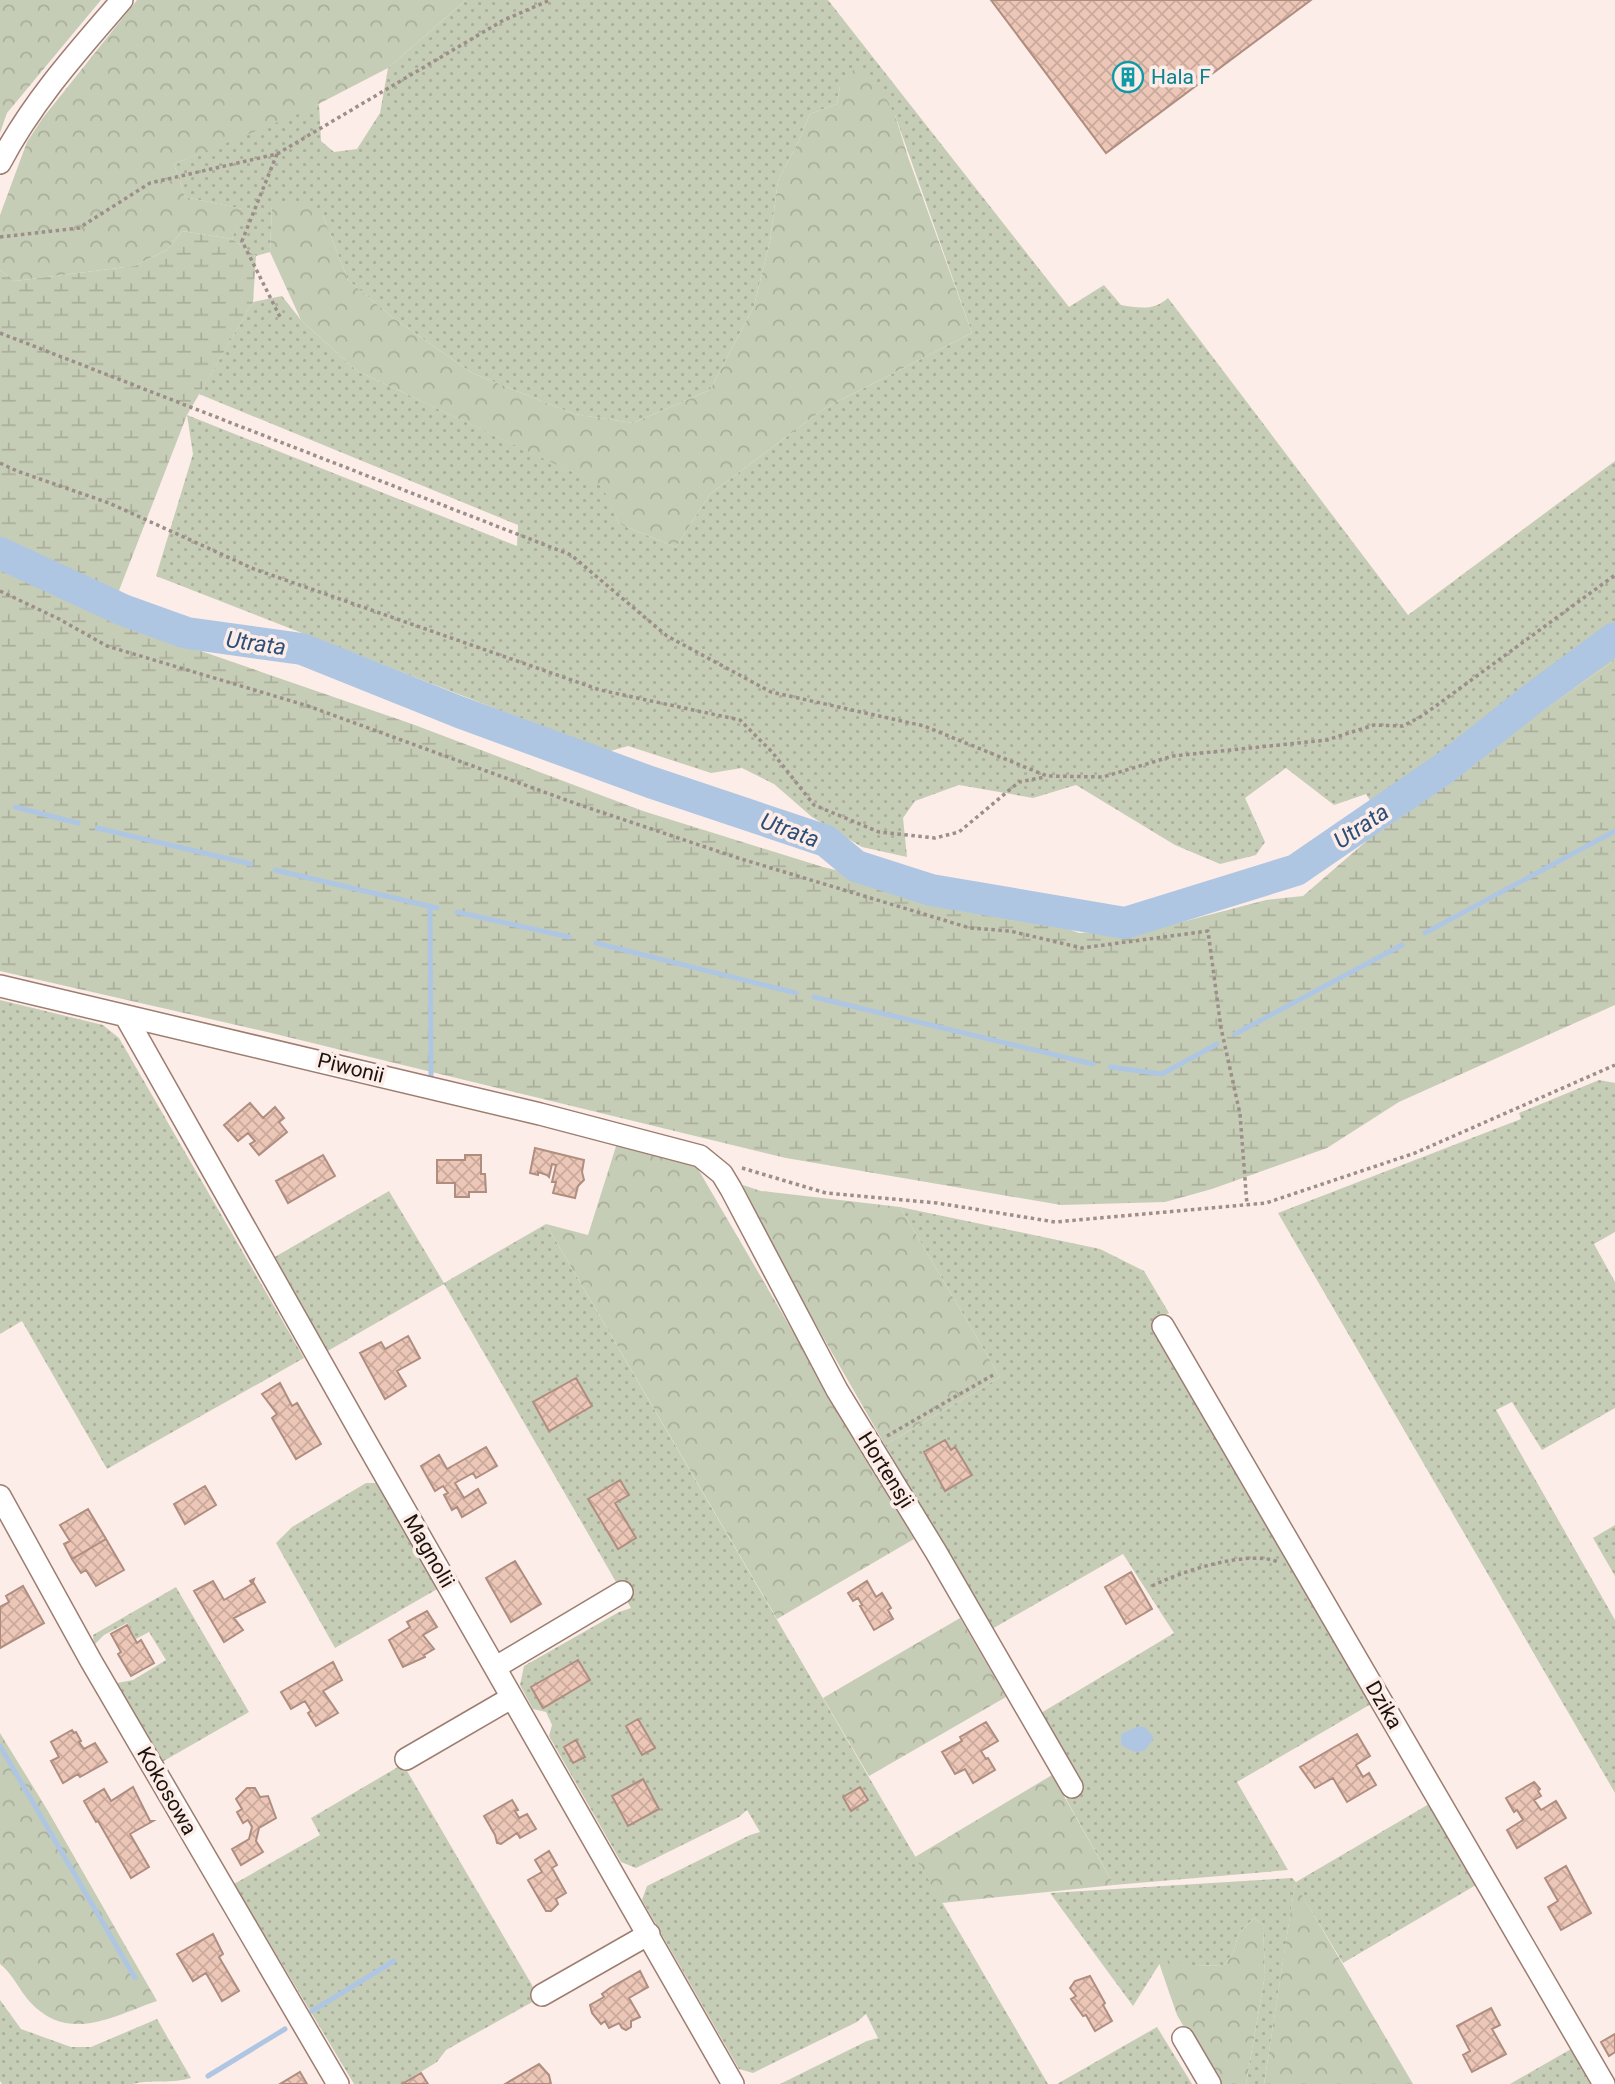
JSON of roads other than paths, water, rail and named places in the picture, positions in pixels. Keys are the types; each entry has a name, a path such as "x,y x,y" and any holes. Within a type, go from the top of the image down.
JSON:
{"street":[{"path":"0,163 39,99 122,0"},
{"name":"Piwonii","path":"0,986 475,1098 699,1156"},
{"name":"Magnolii","path":"126,1017 733,2084"},
{"name":"Hortensji","path":"699,1156 722,1174 731,1189 837,1390 936,1552 1072,1787"},
{"name":"Dzika","path":"1163,1326 1604,2084"},
{"name":"Kokosowa","path":"0,1496 91,1661 338,2084"},
{"path":"496,1667 622,1592"},
{"path":"406,1759 511,1698"},
{"path":"542,1995 649,1934"},
{"path":"1183,2038 1210,2084"}],"water":[{"path":"1139,1726 1146,1728 1154,1738 1144,1751 1135,1752 1121,1745 1121,1734"}],"waterway":[{"name":"Utrata","path":"0,553 123,610 187,633 302,649 459,712 650,782 826,841 856,866 931,890 1125,923 1296,870 1446,767 1615,638"},
{"path":"15,807 78,823"},
{"path":"97,828 251,864"},
{"path":"1425,933 1615,831"},
{"path":"275,870 437,908"},
{"path":"430,907 431,1076"},
{"path":"457,912 569,937"},
{"path":"596,943 796,993"},
{"path":"1235,1034 1402,945"},
{"path":"814,997 1093,1064"},
{"path":"1110,1067 1162,1074 1217,1044"},
{"path":"0,1746 135,1978"},
{"path":"312,2011 394,1961"},
{"path":"208,2076 285,2029"}],"place":[{"name":"Hala F","path":"1128,77"}]}
